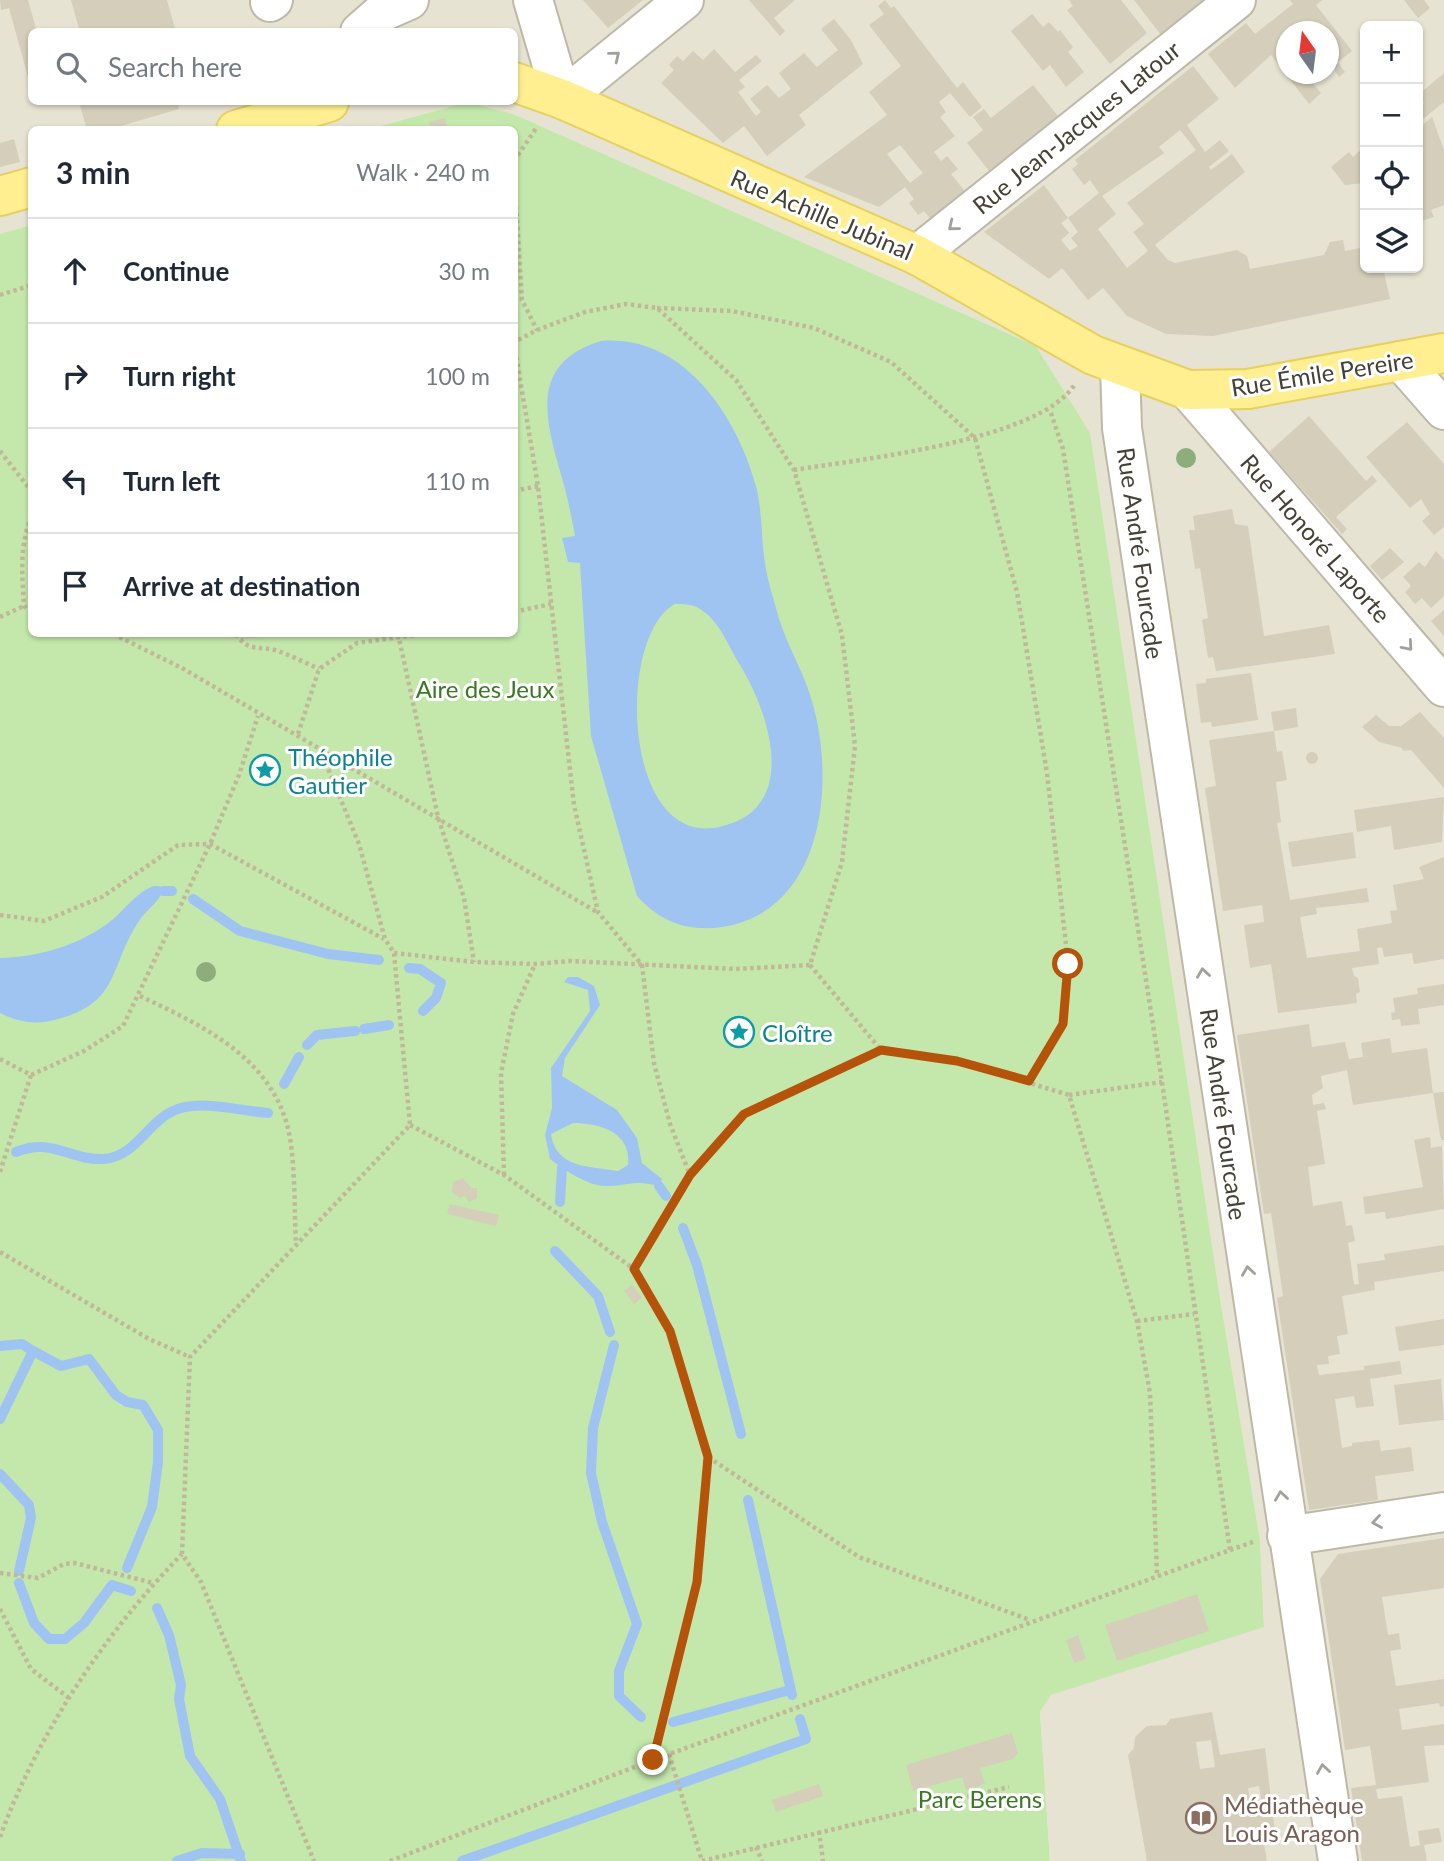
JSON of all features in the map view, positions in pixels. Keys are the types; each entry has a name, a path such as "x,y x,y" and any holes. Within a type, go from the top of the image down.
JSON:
{"main road":[{"name":"Rue Achille Jubinal","path":"518,83 562,99 917,255 1107,361"},
{"path":"256,118 315,105"},
{"path":"0,196 28,188"},
{"name":"Rue Émile Pereire","path":"1107,361 1188,390 1248,389 1444,353"}],"street":[{"path":"533,0 562,99 684,0"},
{"name":"Rue Jean-Jacques Latour","path":"917,255 1236,0"},
{"name":"Rue André Fourcade","path":"1107,361 1122,428 1338,1861"},
{"path":"1401,361 1444,410"},
{"name":"Rue Honoré Laporte","path":"1188,390 1444,687"},
{"path":"1287,1536 1444,1512"}],"path":[{"path":"518,155 531,135"},
{"path":"518,236 522,300"},
{"path":"0,295 28,286"},
{"path":"518,296 537,330"},
{"path":"518,341 537,330 599,309 626,304 732,311 814,328 891,362 975,438 1017,592 1047,773 1068,964 1063,1024 1029,1081"},
{"path":"657,308 736,380 794,470 842,635 855,746 842,862 810,965"},
{"path":"794,470 975,438 1050,410 1107,361"},
{"path":"518,367 538,486 574,805 598,912"},
{"path":"390,1861 669,1754 1157,1574 1230,1550 1162,1082 1063,449 1050,410"},
{"path":"0,451 28,487"},
{"path":"518,490 538,486"},
{"path":"28,524 21,568 24,606 28,609"},
{"path":"518,611 551,604"},
{"path":"0,617 24,606"},
{"path":"119,637 182,668 258,716 298,734 598,912 642,965 654,1063 670,1124 690,1175"},
{"path":"238,637 253,650 275,650 319,669"},
{"path":"298,734 319,669 357,643 392,637"},
{"path":"398,637 438,817 464,898 474,962"},
{"path":"0,1171 31,1075 84,1051 123,1026 140,996 210,844 239,775 258,716"},
{"path":"314,1861 201,1581 182,1554 190,1357 410,1125 394,953 385,939 359,844 320,749"},
{"path":"0,915 44,921 102,897 178,845 210,844 385,939"},
{"path":"394,953 474,962 535,964 570,961 736,969 810,965"},
{"path":"504,1175 501,1073 513,1014 535,964"},
{"path":"810,965 881,1050"},
{"path":"140,996 194,1022 243,1054 269,1087 286,1122 296,1246"},
{"path":"634,1269 690,1175 744,1114 881,1050 957,1061 1069,1095 1162,1082"},
{"path":"0,1059 31,1075"},
{"path":"1069,1095 1137,1321 1150,1393 1157,1574"},
{"path":"410,1125 504,1175 634,1269 670,1331 708,1457 697,1582 653,1760"},
{"path":"0,1252 149,1339 190,1357"},
{"path":"1137,1321 1194,1314"},
{"path":"708,1457 859,1557 1031,1620"},
{"path":"0,1838 14,1800 69,1698 153,1583 182,1554"},
{"path":"0,1573 38,1578 64,1564 75,1563 153,1583"},
{"path":"0,1609 31,1669 69,1698"},
{"path":"669,1754 702,1861 1009,1787"},
{"path":"819,1831 823,1861"},
{"path":"756,1847 762,1861"}],"shaded area":[{"path":"0,0 1444,0 1444,1861 1050,1861 1040,1712 1051,1695 1264,1626 1260,1540 1220,1298 1090,434 1036,346 513,115 481,105 518,105 518,28 28,28 28,105 457,105 380,126 28,126 28,226 0,234"}],"green space":[{"path":"457,105 479,105 513,114 1036,346 1090,433 1220,1298 1260,1540 1264,1627 1051,1695 1040,1712 1050,1861 0,1861 0,234 28,226 28,637 518,637 518,126 380,126"}],"water":[{"path":"601,341 630,342 656,350 680,364 701,383 719,405 746,456 755,483 771,589 782,628 807,686 817,720 822,756 822,795 816,832 804,866 785,894 758,915 722,927 698,928 675,923 655,913 637,896 591,736 580,563 568,562 562,538 575,536 553,444 547,402 551,383 560,366 576,352","holes":["675,604 691,605 713,620 751,685 768,733 772,758 770,781 761,801 745,817 719,827 687,825 663,805 647,774 638,735 637,694 643,655 656,623"]},
{"path":"153,886 159,886 163,891 161,896 140,919 110,982 92,1004 78,1012 43,1022 21,1021 0,1013 0,958 30,955 73,943 100,929 136,897"},
{"path":"568,977 578,977 594,986 600,1005 565,1058 562,1076 617,1110 637,1138 642,1163 662,1179 659,1186 637,1183 598,1185 576,1176 550,1159 545,1135 552,1108 551,1068 590,1011 588,990 564,982","holes":["573,1123 603,1128 619,1137 628,1154 628,1165 618,1171 567,1160 554,1145 551,1134"]}],"building":[{"path":"0,0 28,0 36,28 28,28 28,77 9,8 1,10"},
{"path":"71,0 167,0 175,28 79,28"},
{"path":"583,0 643,0 608,28"},
{"path":"749,0 795,0 774,18 785,31 780,36"},
{"path":"885,0 891,8 894,6 957,88 963,82 982,107 970,117 950,93 939,102 946,112 940,117 955,136 934,152 941,161 947,156 958,169 951,174 968,195 934,223 924,211 918,215 909,203 914,199 905,187 879,207 804,177 887,115 869,92 901,66 869,25 884,14 878,6","holes":["900,145 923,173 910,183 887,154"]},
{"path":"1069,0 1121,0 1147,33 1110,64 1067,10 1073,6"},
{"path":"1134,0 1214,0 1164,39"},
{"path":"1290,0 1323,0 1316,5 1329,21 1276,21 1276,61 1271,55 1235,88 1208,54 1246,23 1255,34 1293,4"},
{"path":"1404,0 1424,0 1430,8 1418,18"},
{"path":"1032,14 1043,27 1049,22 1058,32 1060,30 1073,47 1068,52 1084,72 1066,87 1050,65 1043,71 1011,31"},
{"path":"834,19 851,40 863,64 799,115 806,125 767,156 744,126 723,143 661,83 674,70 669,65 677,56 683,61 693,51 703,60 714,49 735,72 756,55 762,61 739,80 745,87 738,92 756,116 761,112 750,99 767,85 779,98 791,89 779,73 804,53 817,67 838,50 821,29"},
{"path":"1339,34 1352,51 1339,61"},
{"path":"1339,63 1345,72 1339,77"},
{"path":"1193,66 1219,99 1187,125 1205,152 1220,140 1229,151 1209,167 1211,170 1232,154 1245,172 1155,245 1168,260 1175,263 1237,250 1247,256 1250,269 1324,255 1330,242 1343,240 1345,251 1360,248 1360,273 1384,273 1390,299 1213,336 1166,334 1127,316 1103,288 1088,300 1062,268 1049,279 984,232 1044,185 1068,218 1099,193 1090,180 1084,185 1072,169 1078,164 1075,160","holes":["1180,130 1196,150 1127,203 1144,224 1133,232 1148,251 1127,268 1098,229 1116,214 1102,196 1164,153 1159,147","1068,218 1078,232 1071,238 1078,246 1070,251 1061,240 1069,233 1061,223"]},
{"path":"1444,73 1444,102 1423,119 1424,103 1423,91"},
{"path":"1293,84 1313,84 1321,93 1309,104"},
{"path":"1033,85 1062,121 993,176 967,143 983,130 973,117 984,109 991,118"},
{"path":"80,105 178,105 179,109 121,126 86,126"},
{"path":"1432,117 1444,150 1444,205 1431,210 1434,217 1423,220 1423,147 1423,125"},
{"path":"445,118 447,126 430,126 429,122"},
{"path":"14,139 20,162 0,167 0,143"},
{"path":"1360,151 1360,184 1345,185 1331,167 1349,152 1353,157"},
{"path":"1309,416 1366,481 1372,475 1377,481 1336,517 1347,529 1342,534 1269,452"},
{"path":"1407,422 1444,464 1444,527 1434,535 1422,521 1430,514 1421,499 1410,508 1366,457"},
{"path":"1232,509 1235,524 1248,526 1264,636 1329,625 1335,654 1216,671 1213,657 1208,658 1202,620 1208,618 1200,568 1195,569 1189,530 1195,530 1193,516"},
{"path":"1390,548 1404,562 1382,580 1370,566"},
{"path":"1436,551 1444,560 1444,596 1431,608 1422,598 1415,604 1405,592 1411,586 1403,577 1419,562 1425,567"},
{"path":"1444,610 1444,636 1431,621"},
{"path":"1251,673 1258,720 1212,727 1211,722 1201,723 1196,684 1206,683 1206,679"},
{"path":"1296,708 1298,727 1274,731 1271,712"},
{"path":"1420,712 1444,738 1444,788 1411,750 1403,751 1402,748 1379,742 1362,727 1376,715 1389,726 1401,726"},
{"path":"1274,731 1277,752 1282,751 1287,780 1276,782 1281,822 1277,823 1290,900 1367,888 1369,902 1316,908 1317,914 1300,917 1307,958 1360,951 1357,929 1392,923 1390,911 1397,910 1393,885 1424,879 1419,867 1444,857 1444,959 1414,964 1412,953 1384,957 1382,947 1377,948 1379,964 1352,968 1354,976 1358,978 1360,992 1356,994 1357,1003 1278,1013 1271,964 1250,968 1244,925 1264,922 1262,905 1223,911 1205,788 1216,786 1209,740"},
{"path":"1307,753 1317,753 1317,763 1307,763"},
{"path":"1444,797 1442,842 1394,850 1391,826 1357,832 1354,810"},
{"path":"1353,832 1356,858 1292,867 1288,842"},
{"path":"1444,984 1444,1005 1418,1009 1420,1024 1401,1026 1400,1019 1392,1020 1391,1013 1395,1012 1393,998 1418,994 1417,988"},
{"path":"1309,1024 1312,1047 1345,1042 1349,1059 1363,1057 1361,1043 1390,1038 1392,1053 1427,1048 1433,1093 1353,1105 1347,1070 1321,1076 1323,1088 1312,1095 1313,1105 1324,1103 1326,1109 1317,1111 1325,1164 1308,1167 1313,1206 1342,1201 1346,1226 1352,1225 1355,1241 1348,1243 1354,1285 1359,1284 1357,1264 1385,1260 1384,1254 1444,1245 1444,1271 1374,1282 1375,1290 1342,1296 1348,1334 1337,1336 1340,1354 1328,1356 1329,1364 1317,1365 1319,1375 1364,1370 1364,1366 1400,1361 1402,1374 1370,1379 1374,1406 1356,1408 1354,1396 1335,1399 1342,1448 1352,1446 1352,1443 1379,1440 1381,1451 1411,1447 1414,1471 1375,1476 1378,1500 1309,1510 1277,1298 1283,1296 1271,1213 1264,1214 1237,1035"},
{"path":"1444,1092 1444,1140 1441,1140 1433,1093"},
{"path":"1430,1137 1431,1148 1442,1146 1444,1209 1386,1219 1385,1212 1365,1214 1363,1197 1423,1187 1414,1140"},
{"path":"463,1178 471,1188 477,1188 477,1198 469,1202 465,1196 460,1198 452,1192 453,1182"},
{"path":"450,1204 499,1215 496,1226 447,1214"},
{"path":"632,1285 642,1298 634,1304 624,1291"},
{"path":"1444,1319 1444,1345 1399,1351 1395,1327"},
{"path":"1441,1379 1444,1420 1399,1425 1394,1385"},
{"path":"1444,1538 1444,1588 1382,1597 1388,1635 1399,1633 1401,1649 1390,1651 1396,1686 1444,1679 1444,1706 1440,1707 1439,1703 1399,1709 1402,1730 1444,1724 1444,1745 1424,1746 1429,1782 1376,1789 1378,1799 1402,1796 1410,1847 1420,1845 1418,1831 1439,1828 1442,1842 1424,1845 1427,1861 1362,1861 1351,1788 1376,1785 1370,1746 1345,1750 1320,1579 1338,1554"},
{"path":"1197,1594 1209,1631 1117,1661 1105,1625"},
{"path":"1078,1635 1086,1659 1074,1663 1066,1640"},
{"path":"1212,1712 1220,1755 1265,1748 1276,1841 1264,1844 1267,1861 1147,1861 1128,1755 1134,1748 1135,1737 1147,1726 1166,1725 1170,1719","holes":["1211,1740 1215,1767 1200,1769 1196,1742","1259,1786 1263,1810 1252,1813 1248,1788"]},
{"path":"1012,1733 1018,1753 1013,1759 980,1768 985,1784 966,1790 962,1777 913,1791 906,1765"},
{"path":"819,1784 823,1796 776,1812 772,1800"}],"waterway":[{"path":"163,891 172,891"},
{"path":"193,899 240,931 328,954 379,960"},
{"path":"409,968 420,969 441,983 436,998 423,1011"},
{"path":"364,1029 389,1025"},
{"path":"307,1045 317,1035 355,1031"},
{"path":"284,1084 299,1057"},
{"path":"16,1152 41,1147 81,1157 104,1159 126,1151 159,1121 178,1109 211,1106 268,1113"},
{"path":"560,1202 562,1168"},
{"path":"659,1186 666,1196"},
{"path":"683,1228 697,1265 741,1434"},
{"path":"555,1251 598,1296 610,1332"},
{"path":"0,1346 22,1344 33,1351 0,1419"},
{"path":"614,1345 593,1428 591,1473 602,1522 637,1624 619,1671 619,1696 641,1717"},
{"path":"33,1351 61,1366 89,1359 116,1395 127,1402 143,1405 158,1430 158,1462 152,1507 127,1568"},
{"path":"0,1474 29,1505 31,1518 19,1571"},
{"path":"748,1500 792,1695"},
{"path":"19,1583 34,1623 49,1639 65,1639 84,1623 112,1585 131,1591"},
{"path":"157,1608 169,1635 181,1685 179,1699 190,1756 220,1799 241,1861"},
{"path":"673,1722 790,1690"},
{"path":"462,1861 806,1739 800,1719"},
{"path":"177,1861 202,1853 240,1854"}],"place":[{"name":"Théophile Gautier","path":"265,770"},
{"name":"Cloître","path":"739,1032"},
{"name":"Médiathèque Louis Aragon","path":"1201,1818"}],"route":[{"path":"653,1760 697,1582 708,1457 670,1331 634,1269 690,1175 744,1114 881,1050 957,1061 1029,1081 1063,1024 1068,964"}],"park label":[{"name":"Aire des Jeux","path":"485,688"},
{"name":"Parc Berens","path":"980,1798"}]}
